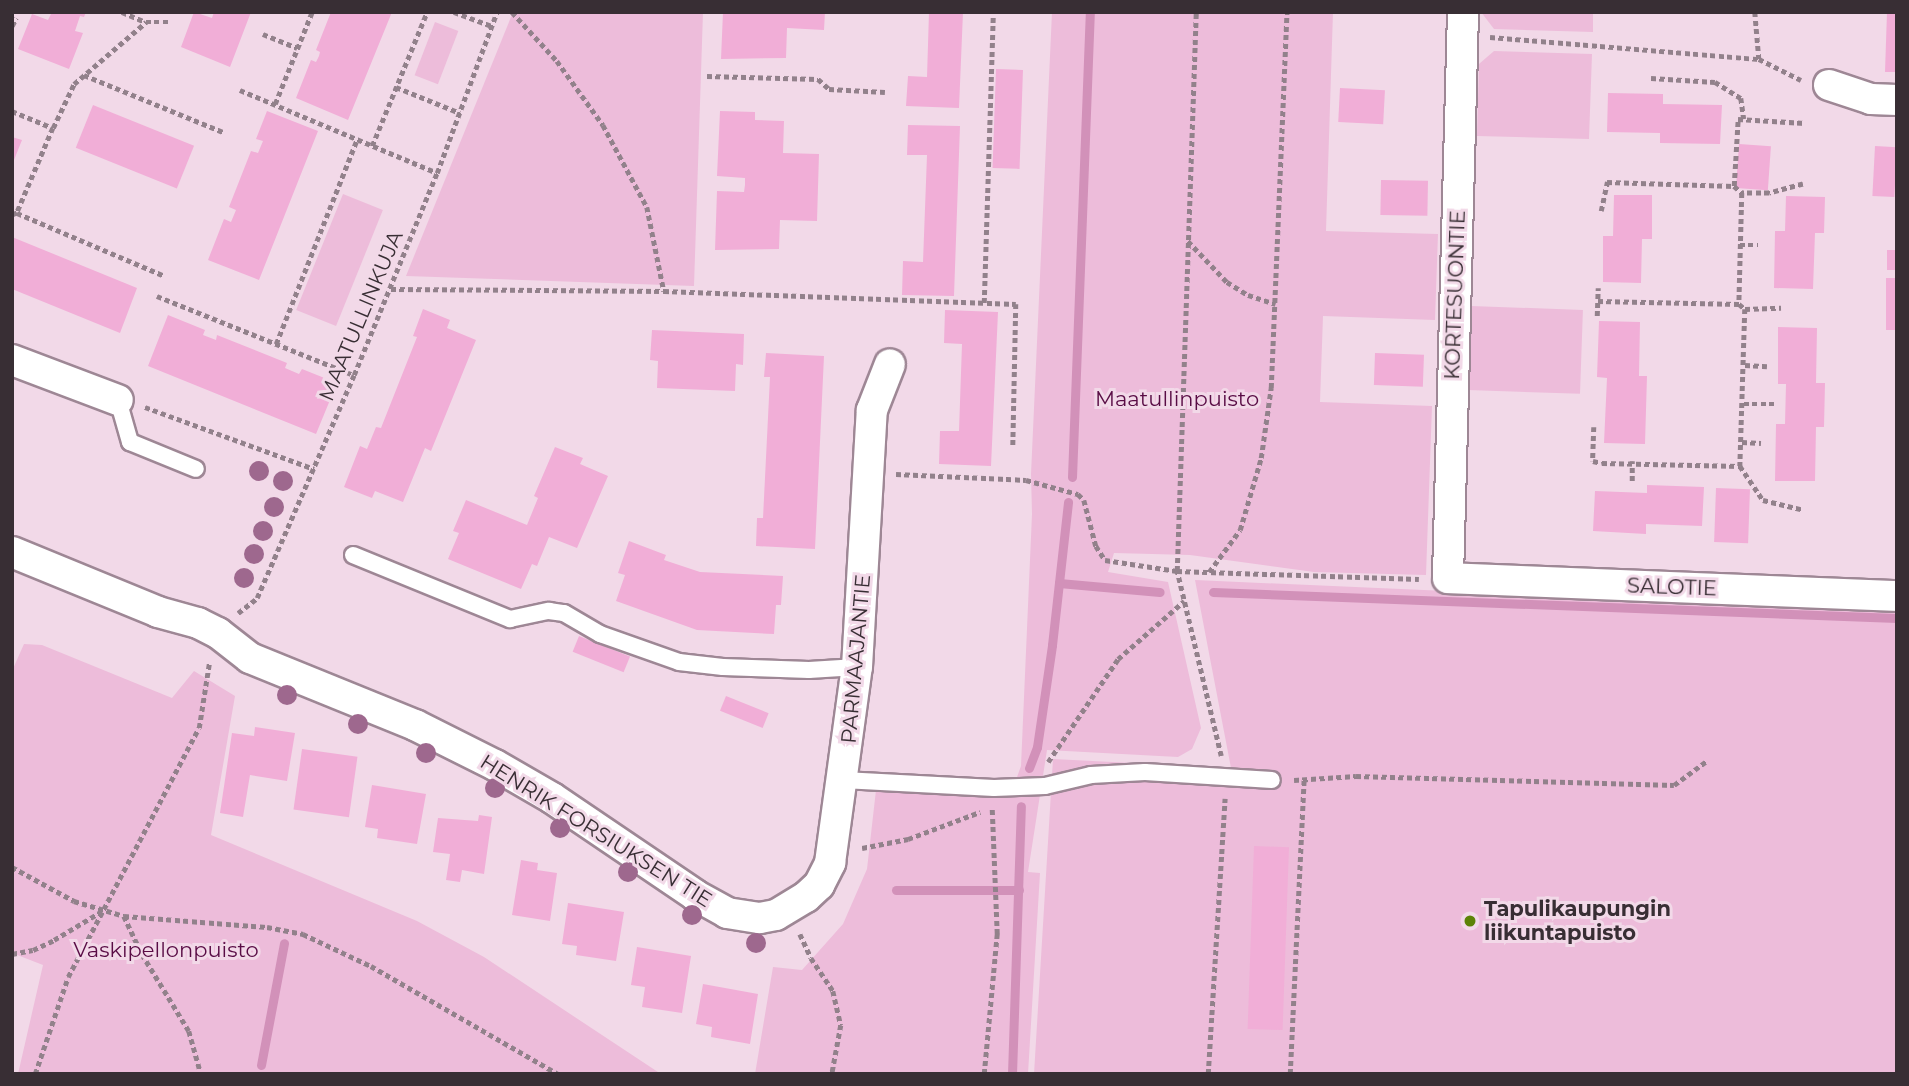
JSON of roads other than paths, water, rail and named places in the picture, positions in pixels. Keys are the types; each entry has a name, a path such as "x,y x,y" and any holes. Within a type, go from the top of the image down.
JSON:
{"street":[{"name":"KORTESUONTIE","path":"1448,578 1463,24"},
{"path":"1829,85 1871,99 1897,100"},
{"path":"12,360 118,400"},
{"name":"PARMAAJANTIE","path":"760,918 786,911 819,885 830,863 858,667 872,410 890,364"},
{"name":"HENRIK FORSIUKSEN TIE","path":"12,552 158,612 198,624 218,633 250,658 415,725 552,798 695,895 727,913 760,918"},
{"name":"SALOTIE","path":"1448,578 1897,596"}],"lane":[{"path":"118,400 130,442 196,469"},
{"path":"353,555 510,619 549,611 564,613 600,634 679,662 808,670 858,667"},
{"path":"843,780 994,788 1031,786 1091,775 1145,772 1272,780"}],"waterway":[{"path":"1072,477 1090,12"},
{"path":"1029,768 1037,747 1052,645 1068,502"},
{"path":"1059,583 1160,592"},
{"path":"1213,592 1897,618"},
{"path":"1012,1074 1021,806"},
{"path":"896,890 1019,890"},
{"path":"261,1065 284,943"}],"place":[{"name":"Tapulikaupungin liikuntapuisto","path":"1470,921"}],"park label":[{"name":"Maatullinpuisto","path":"1177,399"},
{"name":"Vaskipellonpuisto","path":"166,950"}]}
